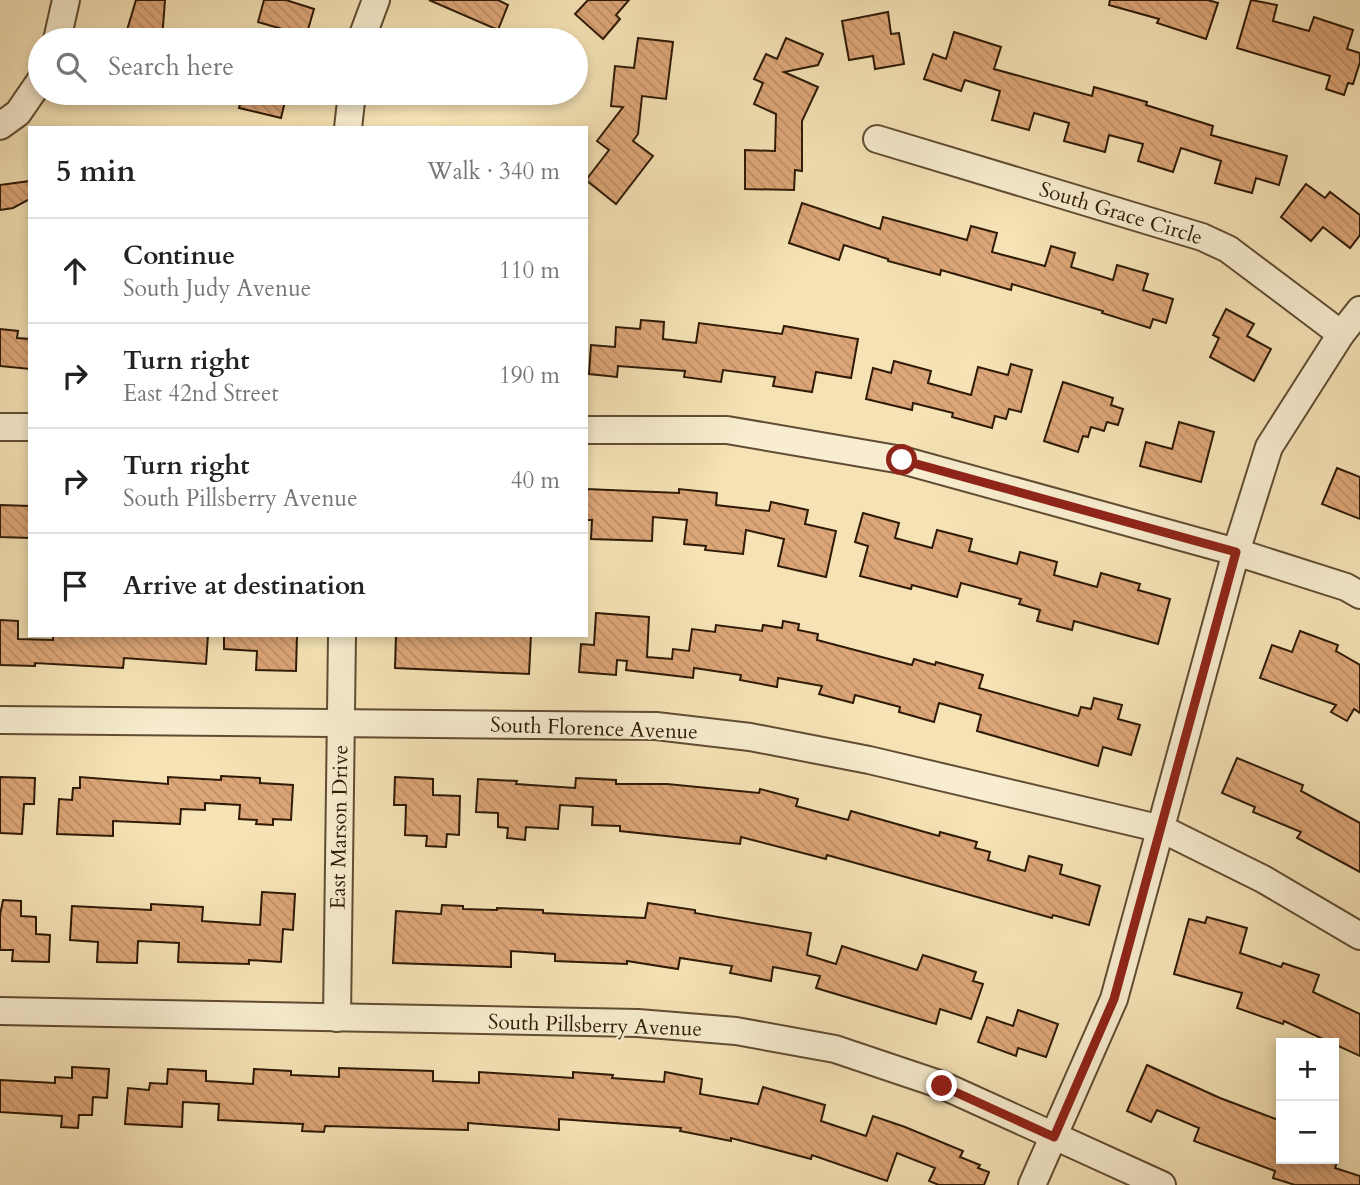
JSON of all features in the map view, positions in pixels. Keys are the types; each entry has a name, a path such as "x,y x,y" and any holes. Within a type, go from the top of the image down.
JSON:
{"street":[{"path":"60,28 66,0"},
{"path":"366,28 376,0"},
{"path":"0,126 18,113 28,98"},
{"path":"348,126 351,105"},
{"name":"South Grace Circle","path":"877,139 1202,237 1228,249 1341,334"},
{"path":"1032,1185 1114,999 1236,552 1269,447 1341,334 1360,310"},
{"path":"0,427 28,427"},
{"path":"588,430 727,430 902,460 1236,552 1346,587 1360,595"},
{"name":"East Marson Drive","path":"337,1018 342,637"},
{"name":"South Florence Avenue","path":"0,720 656,726 750,737 869,760 1162,829 1263,878 1360,936"},
{"name":"South Pillsberry Avenue","path":"0,1011 638,1023 736,1031 835,1049 942,1086 1161,1185"}],"building":[{"path":"136,0 165,0 163,28 128,28"},
{"path":"264,0 286,0 314,9 308,28 279,28 258,22"},
{"path":"429,0 498,0 508,5 499,28"},
{"path":"588,0 629,0 616,15 620,19 603,39 575,14"},
{"path":"1110,0 1208,0 1218,3 1206,39 1157,23 1159,19 1109,5"},
{"path":"1251,0 1277,5 1273,21 1309,31 1314,17 1353,30 1347,49 1360,53 1360,62 1353,84 1348,83 1344,95 1326,89 1330,76 1237,48"},
{"path":"888,12 891,34 899,33 904,64 875,69 873,56 849,60 842,21"},
{"path":"954,32 1001,47 994,69 1092,96 1094,87 1147,102 1146,105 1213,126 1211,135 1287,156 1279,185 1256,178 1252,193 1215,183 1221,161 1181,148 1173,172 1138,161 1143,144 1109,135 1105,152 1064,141 1069,123 1034,113 1029,130 992,120 1000,91 965,80 961,91 924,79 933,54 946,59"},
{"path":"638,38 673,42 666,99 642,96 638,134 633,141 653,156 616,204 588,182 588,177 609,150 597,141 623,107 611,106 615,66 634,68"},
{"path":"786,38 823,54 818,65 784,72 818,87 802,121 802,171 795,170 794,190 745,189 745,150 775,151 776,114 754,104 763,83 754,79 766,54 777,59"},
{"path":"240,105 284,105 281,118 239,108"},
{"path":"28,181 28,200 13,208 0,210 0,185"},
{"path":"1306,184 1325,198 1330,192 1360,215 1360,235 1350,248 1323,227 1311,241 1281,217"},
{"path":"802,203 880,229 883,217 967,240 971,226 997,233 992,252 1045,266 1051,246 1075,253 1071,267 1113,280 1117,265 1148,274 1143,290 1173,299 1166,323 1153,319 1150,328 1012,284 1011,290 941,270 940,275 888,261 844,245 839,260 789,243"},
{"path":"1226,309 1254,324 1247,336 1271,349 1254,381 1210,357 1219,338 1213,335"},
{"path":"641,320 664,322 663,339 696,343 699,323 782,334 784,326 858,339 851,378 816,372 812,392 773,386 775,377 723,370 721,382 684,377 685,371 618,366 617,377 589,374 591,345 615,347 616,327 640,329"},
{"path":"0,329 18,331 17,338 28,339 28,369 0,366"},
{"path":"894,361 931,371 928,383 971,395 978,367 1008,375 1011,364 1032,370 1021,412 1009,409 1006,419 995,416 992,428 952,417 953,413 913,403 912,410 866,399 873,368 891,373"},
{"path":"1063,382 1113,398 1111,405 1123,409 1118,425 1107,422 1104,431 1091,427 1088,437 1083,436 1078,452 1044,441"},
{"path":"1179,422 1214,432 1201,482 1140,466 1146,442 1172,449"},
{"path":"1337,468 1360,477 1360,519 1322,504"},
{"path":"588,489 679,493 679,489 717,493 716,505 769,511 771,502 808,510 805,524 836,531 826,577 778,566 784,539 746,530 743,554 705,550 706,546 684,544 687,520 653,517 652,541 591,539 592,520 588,520"},
{"path":"0,505 28,506 28,538 0,537"},
{"path":"863,513 899,523 895,538 932,548 937,530 972,539 969,551 1017,564 1020,552 1057,562 1054,575 1097,587 1101,573 1140,584 1138,590 1170,599 1158,644 1074,621 1072,630 1037,621 1040,610 1019,604 1021,599 961,583 957,597 912,585 911,589 860,576 868,546 855,542"},
{"path":"596,613 649,617 647,657 672,659 673,649 689,651 692,629 715,632 716,625 762,631 763,625 782,628 783,621 799,624 798,630 818,634 817,640 912,665 914,659 935,665 936,662 983,675 979,688 1078,716 1081,707 1091,709 1094,698 1122,705 1118,719 1140,725 1131,755 1103,747 1098,766 977,731 981,715 939,703 934,722 899,712 900,707 855,695 853,703 819,694 822,686 778,678 777,687 740,680 741,675 694,668 693,678 626,670 627,661 617,660 616,675 579,672 581,644 594,645"},
{"path":"0,620 18,621 18,639 208,637 206,664 124,658 123,668 35,663 35,666 0,665"},
{"path":"1300,631 1338,645 1336,651 1360,665 1360,713 1354,709 1347,721 1331,712 1336,705 1260,678 1272,645 1292,652"},
{"path":"224,637 297,637 296,671 256,670 257,651 224,649"},
{"path":"396,637 531,637 529,674 395,668"},
{"path":"1237,758 1303,785 1301,791 1360,823 1360,872 1297,838 1301,832 1253,812 1255,807 1222,793"},
{"path":"221,776 260,778 260,783 293,785 291,820 273,819 273,825 256,824 257,820 239,819 240,805 205,803 205,810 181,809 180,824 113,821 113,836 57,834 59,799 72,800 73,788 80,788 80,777 168,784 168,777 221,780"},
{"path":"0,777 35,778 34,804 24,804 22,834 0,833"},
{"path":"395,777 433,779 433,795 460,796 459,835 447,834 446,847 426,846 427,836 405,835 406,805 394,805"},
{"path":"576,778 616,780 616,784 667,784 759,793 760,789 798,799 796,806 848,820 851,811 939,836 940,832 977,842 975,848 990,852 988,860 1025,871 1029,856 1062,865 1060,874 1100,886 1089,925 1053,915 1052,918 827,855 826,859 741,837 740,844 620,831 620,826 592,825 593,807 560,805 558,829 526,827 525,840 507,838 508,828 498,827 498,813 476,812 478,779 575,788"},
{"path":"262,892 295,894 293,930 283,929 281,962 178,962 179,943 138,941 137,963 97,962 98,942 70,940 72,906 151,910 151,904 203,907 202,921 260,925"},
{"path":"3,900 21,901 21,916 36,917 36,934 50,935 49,962 12,961 13,950 0,950"},
{"path":"648,903 811,933 807,955 836,964 842,946 917,970 923,955 976,972 973,981 983,984 971,1019 940,1009 936,1024 816,988 820,976 773,967 771,981 730,973 732,966 680,958 678,969 627,961 627,964 555,961 555,954 511,951 511,967 393,963 396,911 441,914 442,905 463,906 463,909 543,910 543,913 645,918"},
{"path":"1207,917 1247,928 1240,953 1281,967 1283,963 1319,975 1313,992 1360,1014 1360,1056 1339,1046 1339,1038 1321,1038 1284,1021 1283,1024 1237,1008 1242,993 1174,974 1189,919 1205,923"},
{"path":"1018,1010 1058,1024 1046,1057 1018,1048 1016,1056 978,1042 987,1017 1013,1026"},
{"path":"1147,1065 1220,1098 1276,1119 1276,1164 1336,1164 1335,1168 1360,1176 1360,1185 1295,1185 1273,1178 1275,1171 1194,1141 1199,1128 1157,1110 1151,1122 1127,1111"},
{"path":"72,1067 109,1069 107,1098 93,1097 92,1115 79,1115 78,1128 61,1127 62,1116 0,1112 0,1080 55,1083 55,1077 72,1078"},
{"path":"339,1068 433,1071 433,1081 479,1083 479,1072 573,1078 573,1072 664,1082 665,1072 702,1079 700,1094 758,1104 763,1087 825,1105 821,1121 866,1136 873,1116 905,1127 963,1151 960,1157 989,1172 984,1185 939,1185 929,1181 935,1168 897,1153 887,1181 812,1155 811,1159 731,1138 731,1141 680,1131 681,1128 559,1119 559,1130 468,1123 468,1130 325,1126 324,1132 302,1131 303,1124 218,1120 219,1104 183,1102 182,1127 125,1124 128,1088 149,1090 150,1083 167,1084 168,1069 206,1071 206,1081 253,1084 254,1069 291,1071 291,1075 339,1077"}],"route":[{"path":"902,460 1236,552 1114,999 1054,1137 942,1086"}]}
